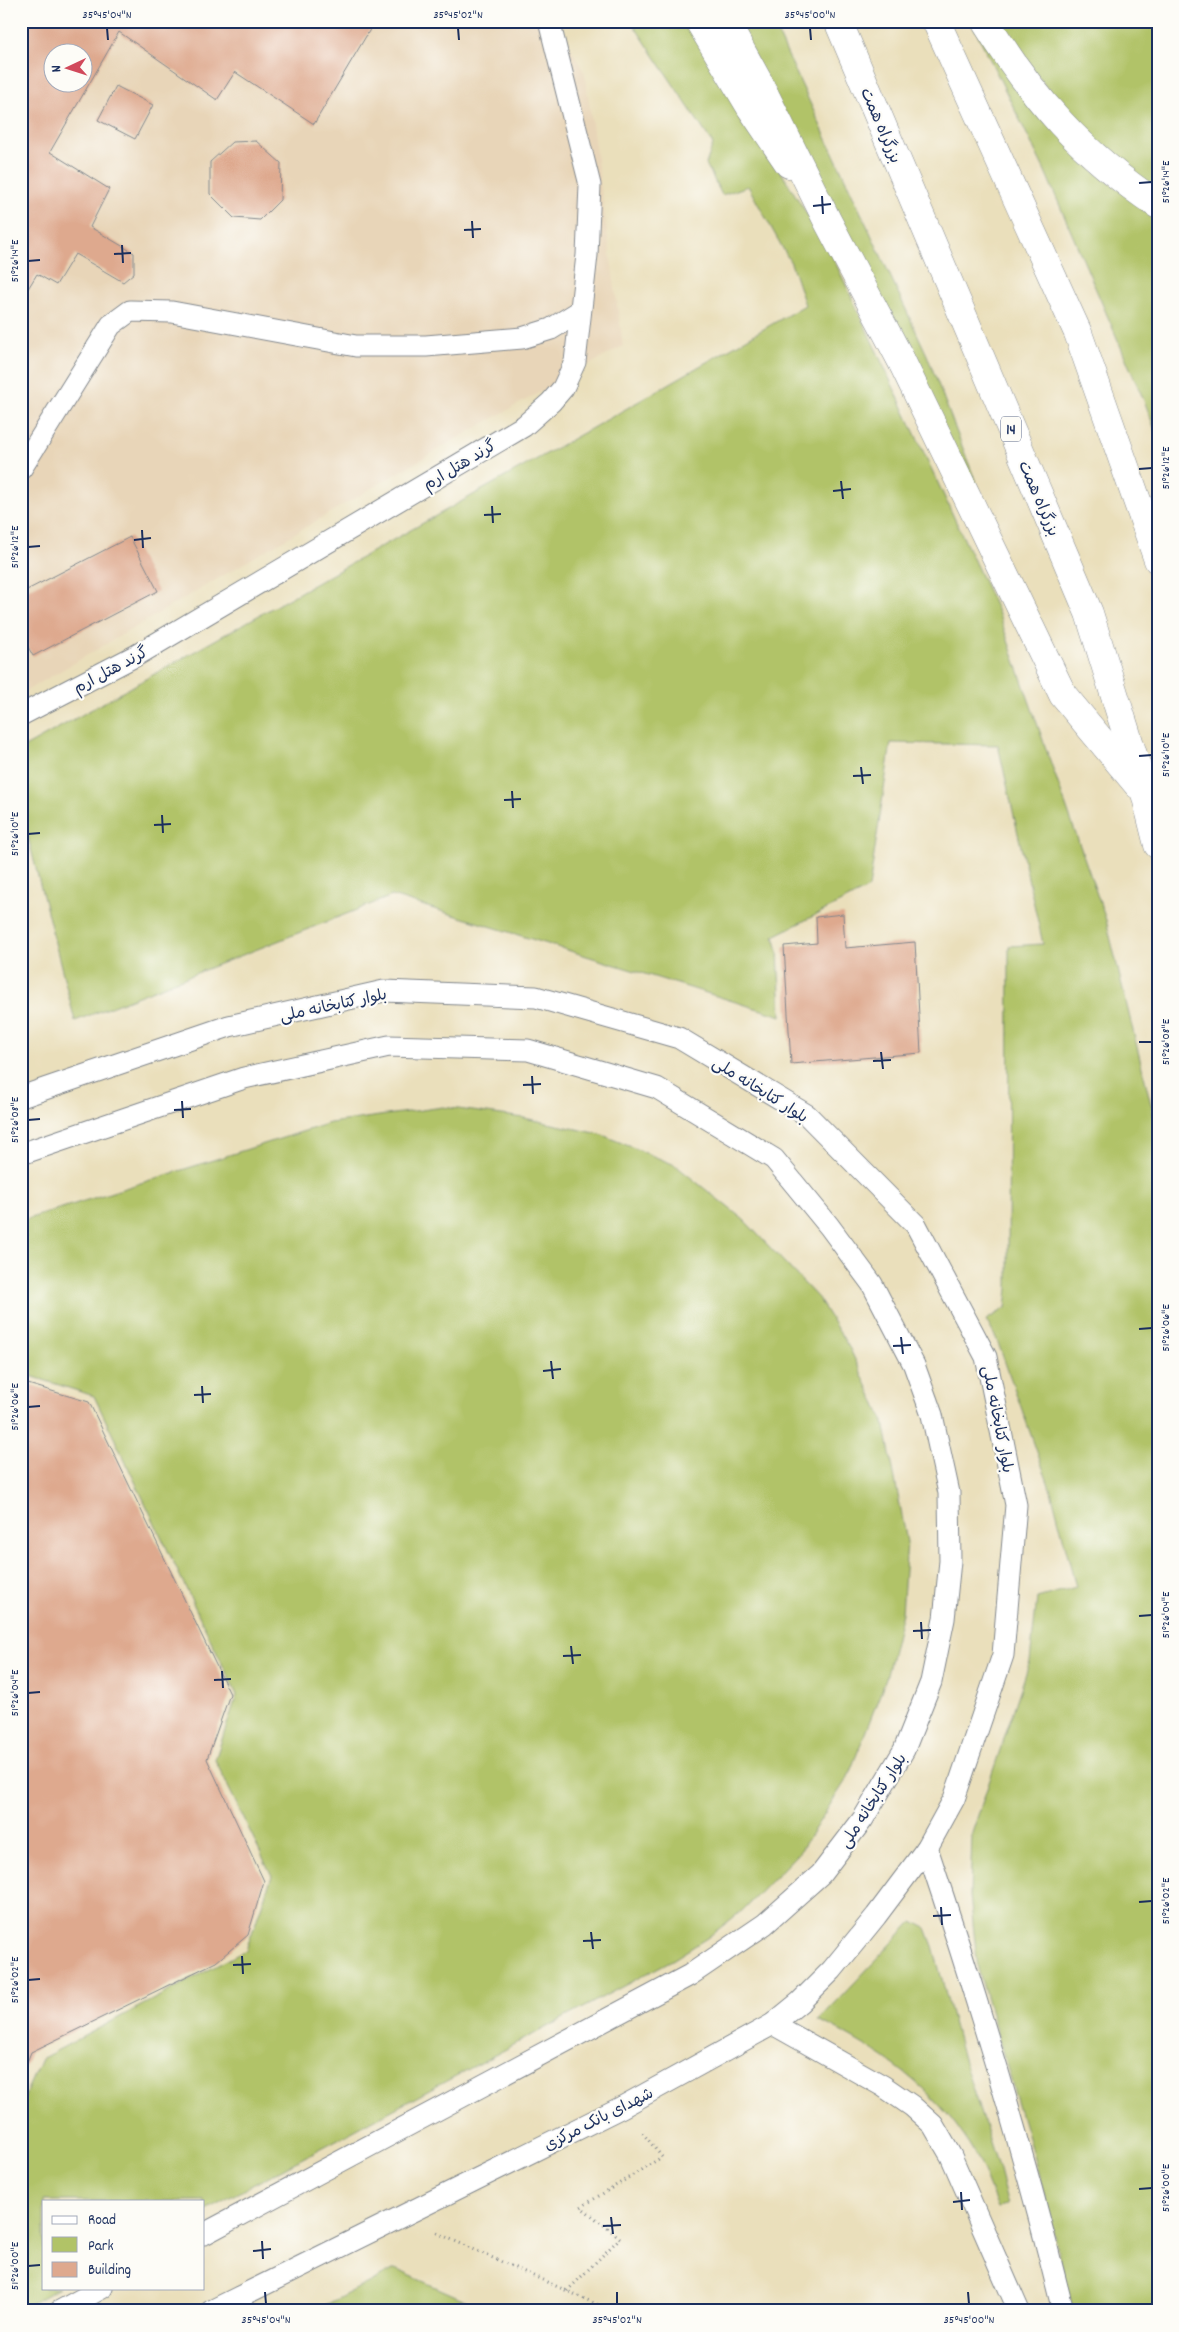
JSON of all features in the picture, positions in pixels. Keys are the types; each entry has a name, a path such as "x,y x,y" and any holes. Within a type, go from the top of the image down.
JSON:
{"main road":[{"path":"699,21 752,108 827,220"},
{"path":"725,21 758,81 827,220 901,360 1063,695 1146,793"},
{"name":"بزرگراه همت","path":"838,21 1089,613 1146,793 1158,845"},
{"path":"936,21 1078,333 1158,560"},
{"path":"985,21 1005,54 1056,119 1085,149 1117,176 1158,205"}],"lane":[{"name":"گرند هتل ارم","path":"21,715 137,655 524,426 564,388 575,362 587,254 590,185 550,21"},
{"path":"21,469 110,326 130,311 172,312 356,346 426,346 522,338 551,329 580,311"},
{"name":"بلوار کتابخانه ملی","path":"21,1097 229,1026 384,991 536,997 679,1038 807,1115 916,1225 986,1357 1016,1505 1003,1655 954,1799 927,1848"},
{"name":"بلوار کتابخانه ملی","path":"21,1154 244,1078 389,1046 528,1050 657,1088 774,1158 829,1226 866,1277 914,1365 932,1415 949,1493 950,1561 944,1618 930,1682 904,1750 863,1819 821,1874 765,1924 690,1975 205,2233"},
{"path":"927,1848 967,1966 1041,2220 1063,2311"},
{"name":"شهدای بانک مرکزی","path":"211,2311 398,2216 622,2107 773,2024 800,2002 832,1970 876,1916 927,1848"},
{"path":"773,2024 884,2086 912,2106 933,2125 951,2156 1019,2311"},
{"path":"60,2311 98,2290"}],"path":[{"path":"567,2291 620,2238 581,2207 662,2157 622,2107"},
{"path":"398,2216 612,2311"}],"shaded area":[{"path":"21,21 556,21 585,74 623,346 454,440 21,694"}],"green space":[{"path":"631,21 688,21 831,253 998,612 1106,920 1158,1133 1158,2311 1073,2311 1039,2175 978,1969 970,1896 972,1833 1030,1661 1037,1598 1076,1587 1051,1491 997,1340 986,1320 1006,1308 1008,1288 1009,946 1043,944 998,745 891,743 869,888 774,936 778,951 781,1016 392,896 75,1021 21,810 21,749 610,418 805,305 791,263 748,186 722,195 706,164 713,144"},
{"path":"736,21 772,21 927,355 989,516"},
{"path":"971,21 1082,162 1158,220 1158,438 1145,403 1044,169"},
{"path":"998,21 1158,21 1158,190 1125,168 1064,112"},
{"path":"443,1107 524,1118 600,1134 675,1165 744,1220 818,1298 850,1349 884,1422 907,1542 902,1613 886,1679 848,1777 801,1850 743,1910 707,1938 674,1959 205,2210 205,2200 42,2200 42,2290 55,2290 21,2309 21,2104 41,2059 246,1950 272,1876 215,1760 237,1695 94,1396 21,1373 21,1221 330,1123"},
{"path":"913,1921 926,1928 933,1946 963,2059 999,2171 1008,2206 998,2208 972,2149 941,2107 924,2089 905,2073 864,2045 819,2020"},
{"path":"395,2269 490,2311 314,2311"}],"building":[{"path":"21,21 375,21 314,124 235,72 217,100 119,32 92,79 92,42 42,42 42,92 84,92 50,152 109,189 90,227 134,253 134,273 123,282 75,254 56,285 37,274 21,300"},
{"path":"116,86 153,105 135,139 98,120"},
{"path":"256,141 281,163 280,200 260,220 234,218 210,194 210,162 232,142"},
{"path":"130,537 158,591 33,656 21,634 21,593"},
{"path":"843,914 845,948 915,942 921,1053 791,1064 784,946 817,943 816,917"},
{"path":"21,1382 89,1402 230,1694 207,1759 264,1881 248,1935 216,1962 31,2052 21,2077"}]}
